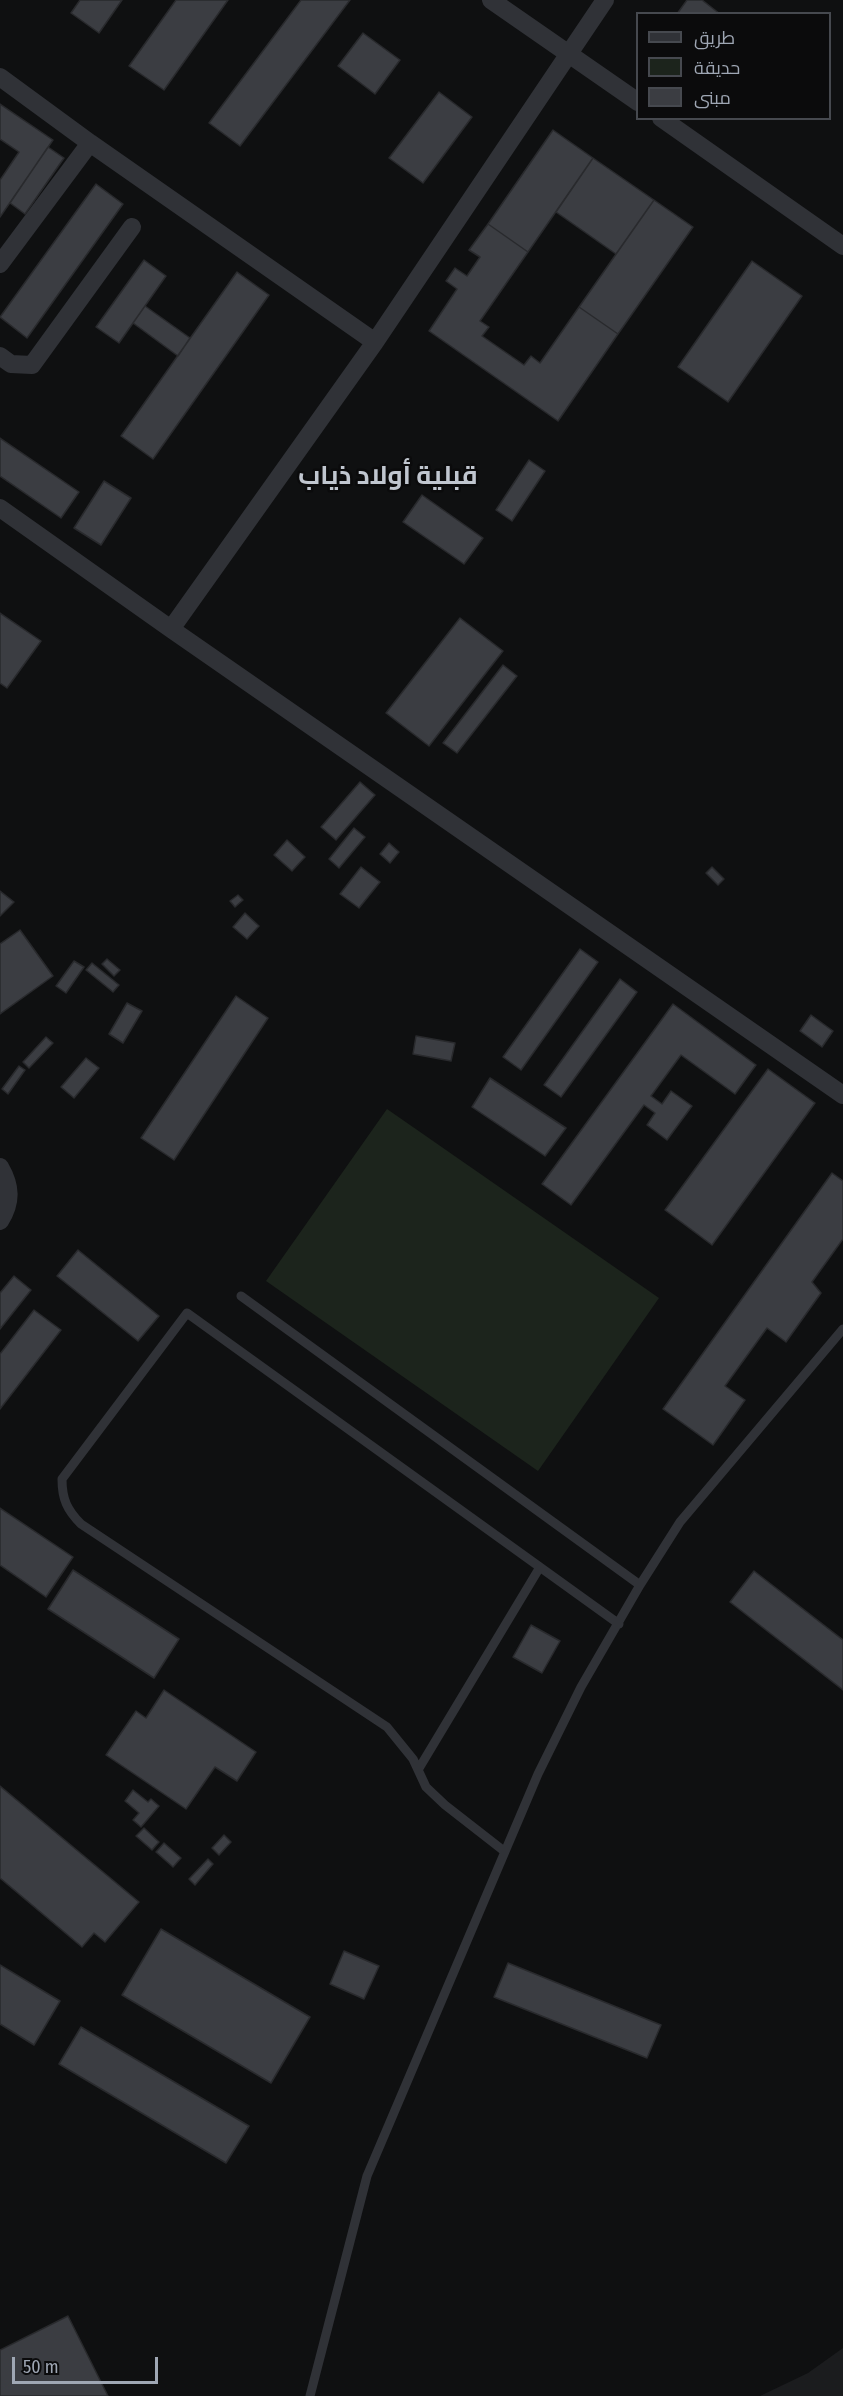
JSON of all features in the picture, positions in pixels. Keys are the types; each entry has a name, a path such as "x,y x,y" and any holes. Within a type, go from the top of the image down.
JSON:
{"street":[{"path":"491,0 636,101"},
{"path":"171,629 375,342 605,0"},
{"path":"0,77 90,143 375,342"},
{"path":"664,120 843,246"},
{"path":"0,264 90,143"},
{"path":"0,356 11,364 32,365 132,227"},
{"path":"0,508 843,1095"},
{"path":"0,1167 9,1182 7,1209 0,1221"}],"lane":[{"path":"241,1296 640,1586"},
{"path":"504,1851 444,1805 426,1787 412,1760 387,1727 81,1524 69,1512 62,1496 62,1479 187,1313 619,1624"},
{"path":"310,2396 367,2176 504,1851 538,1774 581,1687 680,1522 843,1329"},
{"path":"418,1770 540,1567"}],"shaded area":[{"path":"843,2348 843,2396 760,2396 808,2373"}],"green space":[{"path":"387,1109 659,1298 538,1471 266,1281"}],"building":[{"path":"80,0 122,0 99,33 71,13"},
{"path":"176,0 228,0 164,90 129,66"},
{"path":"301,0 350,0 240,146 209,123"},
{"path":"687,0 702,0 717,12 678,12"},
{"path":"363,33 400,60 375,94 338,66"},
{"path":"439,92 472,117 423,183 389,158"},
{"path":"0,104 53,140 0,217 0,180 19,152 0,139"},
{"path":"553,130 593,158 528,252 488,224"},
{"path":"48,147 64,158 25,214 10,203"},
{"path":"593,158 654,200 616,254 556,212"},
{"path":"96,184 123,204 27,338 0,317"},
{"path":"654,200 693,227 618,334 579,307"},
{"path":"488,224 528,252 480,321 489,327 482,336 524,365 531,356 540,363 579,307 618,334 558,421 429,331 457,289 446,281 455,268 467,276 480,257 469,250"},
{"path":"144,260 166,276 119,343 96,327"},
{"path":"752,261 802,296 728,402 678,367"},
{"path":"237,272 269,295 153,459 121,436"},
{"path":"145,306 190,338 178,356 133,323"},
{"path":"0,438 79,492 61,518 0,476"},
{"path":"529,460 545,471 512,521 496,510"},
{"path":"104,481 131,498 101,545 74,528"},
{"path":"422,495 483,538 464,564 403,522"},
{"path":"0,613 41,641 7,688 0,683"},
{"path":"460,618 503,651 429,746 386,713"},
{"path":"503,665 517,676 457,753 443,743"},
{"path":"360,782 375,795 336,840 321,827"},
{"path":"354,828 365,837 339,868 329,859"},
{"path":"287,840 305,857 292,871 274,855"},
{"path":"389,843 399,852 390,863 380,854"},
{"path":"361,867 380,882 359,908 340,894"},
{"path":"712,867 724,879 718,885 706,873"},
{"path":"0,891 14,902 0,916"},
{"path":"238,895 243,900 235,907 230,901"},
{"path":"245,913 259,926 247,939 233,927"},
{"path":"20,930 53,976 0,1014 0,944"},
{"path":"580,949 598,962 521,1070 503,1057"},
{"path":"107,959 120,970 114,976 102,964"},
{"path":"74,961 84,967 66,993 56,986"},
{"path":"92,963 119,985 113,992 86,970"},
{"path":"620,979 637,992 561,1097 544,1085"},
{"path":"236,996 268,1018 174,1160 141,1138"},
{"path":"127,1003 142,1011 123,1043 109,1034"},
{"path":"673,1004 756,1065 735,1094 681,1055 651,1096 662,1104 671,1091 692,1106 667,1140 647,1125 655,1113 644,1105 571,1205 542,1184"},
{"path":"811,1015 833,1031 822,1047 800,1031"},
{"path":"416,1036 455,1043 451,1061 413,1054"},
{"path":"46,1037 53,1043 29,1068 23,1062"},
{"path":"86,1058 99,1068 74,1098 61,1087"},
{"path":"19,1066 25,1070 8,1094 2,1089"},
{"path":"768,1069 815,1103 712,1245 665,1210"},
{"path":"490,1078 566,1128 545,1156 472,1107"},
{"path":"832,1173 843,1181 843,1239 812,1282 821,1293 786,1342 767,1328 725,1386 745,1400 713,1445 663,1409"},
{"path":"78,1250 159,1316 138,1341 57,1276"},
{"path":"14,1276 31,1290 0,1329 0,1293"},
{"path":"34,1310 61,1330 0,1409 0,1354"},
{"path":"0,1508 73,1557 46,1597 0,1565"},
{"path":"73,1570 179,1639 154,1678 48,1609"},
{"path":"754,1571 843,1640 843,1690 730,1602"},
{"path":"531,1625 560,1641 542,1673 513,1657"},
{"path":"164,1690 256,1752 237,1781 215,1767 186,1809 106,1755 136,1711 146,1718"},
{"path":"0,1786 139,1902 105,1942 94,1933 82,1947 0,1878"},
{"path":"133,1790 148,1802 151,1799 159,1806 141,1827 133,1820 139,1813 125,1801"},
{"path":"144,1828 159,1842 152,1850 136,1836"},
{"path":"224,1835 231,1842 219,1855 212,1848"},
{"path":"164,1843 181,1858 173,1867 156,1852"},
{"path":"208,1859 213,1864 195,1885 189,1879"},
{"path":"161,1929 310,2017 271,2083 122,1995"},
{"path":"344,1951 379,1966 364,1999 330,1984"},
{"path":"508,1963 661,2025 647,2058 494,1997"},
{"path":"0,1965 60,2001 34,2045 0,2024"},
{"path":"81,2027 249,2126 226,2163 59,2064"},
{"path":"68,2316 108,2396 0,2396 0,2350"}],"district":[{"name":"قبلية أولاد ذياب","path":"388,477"}]}
